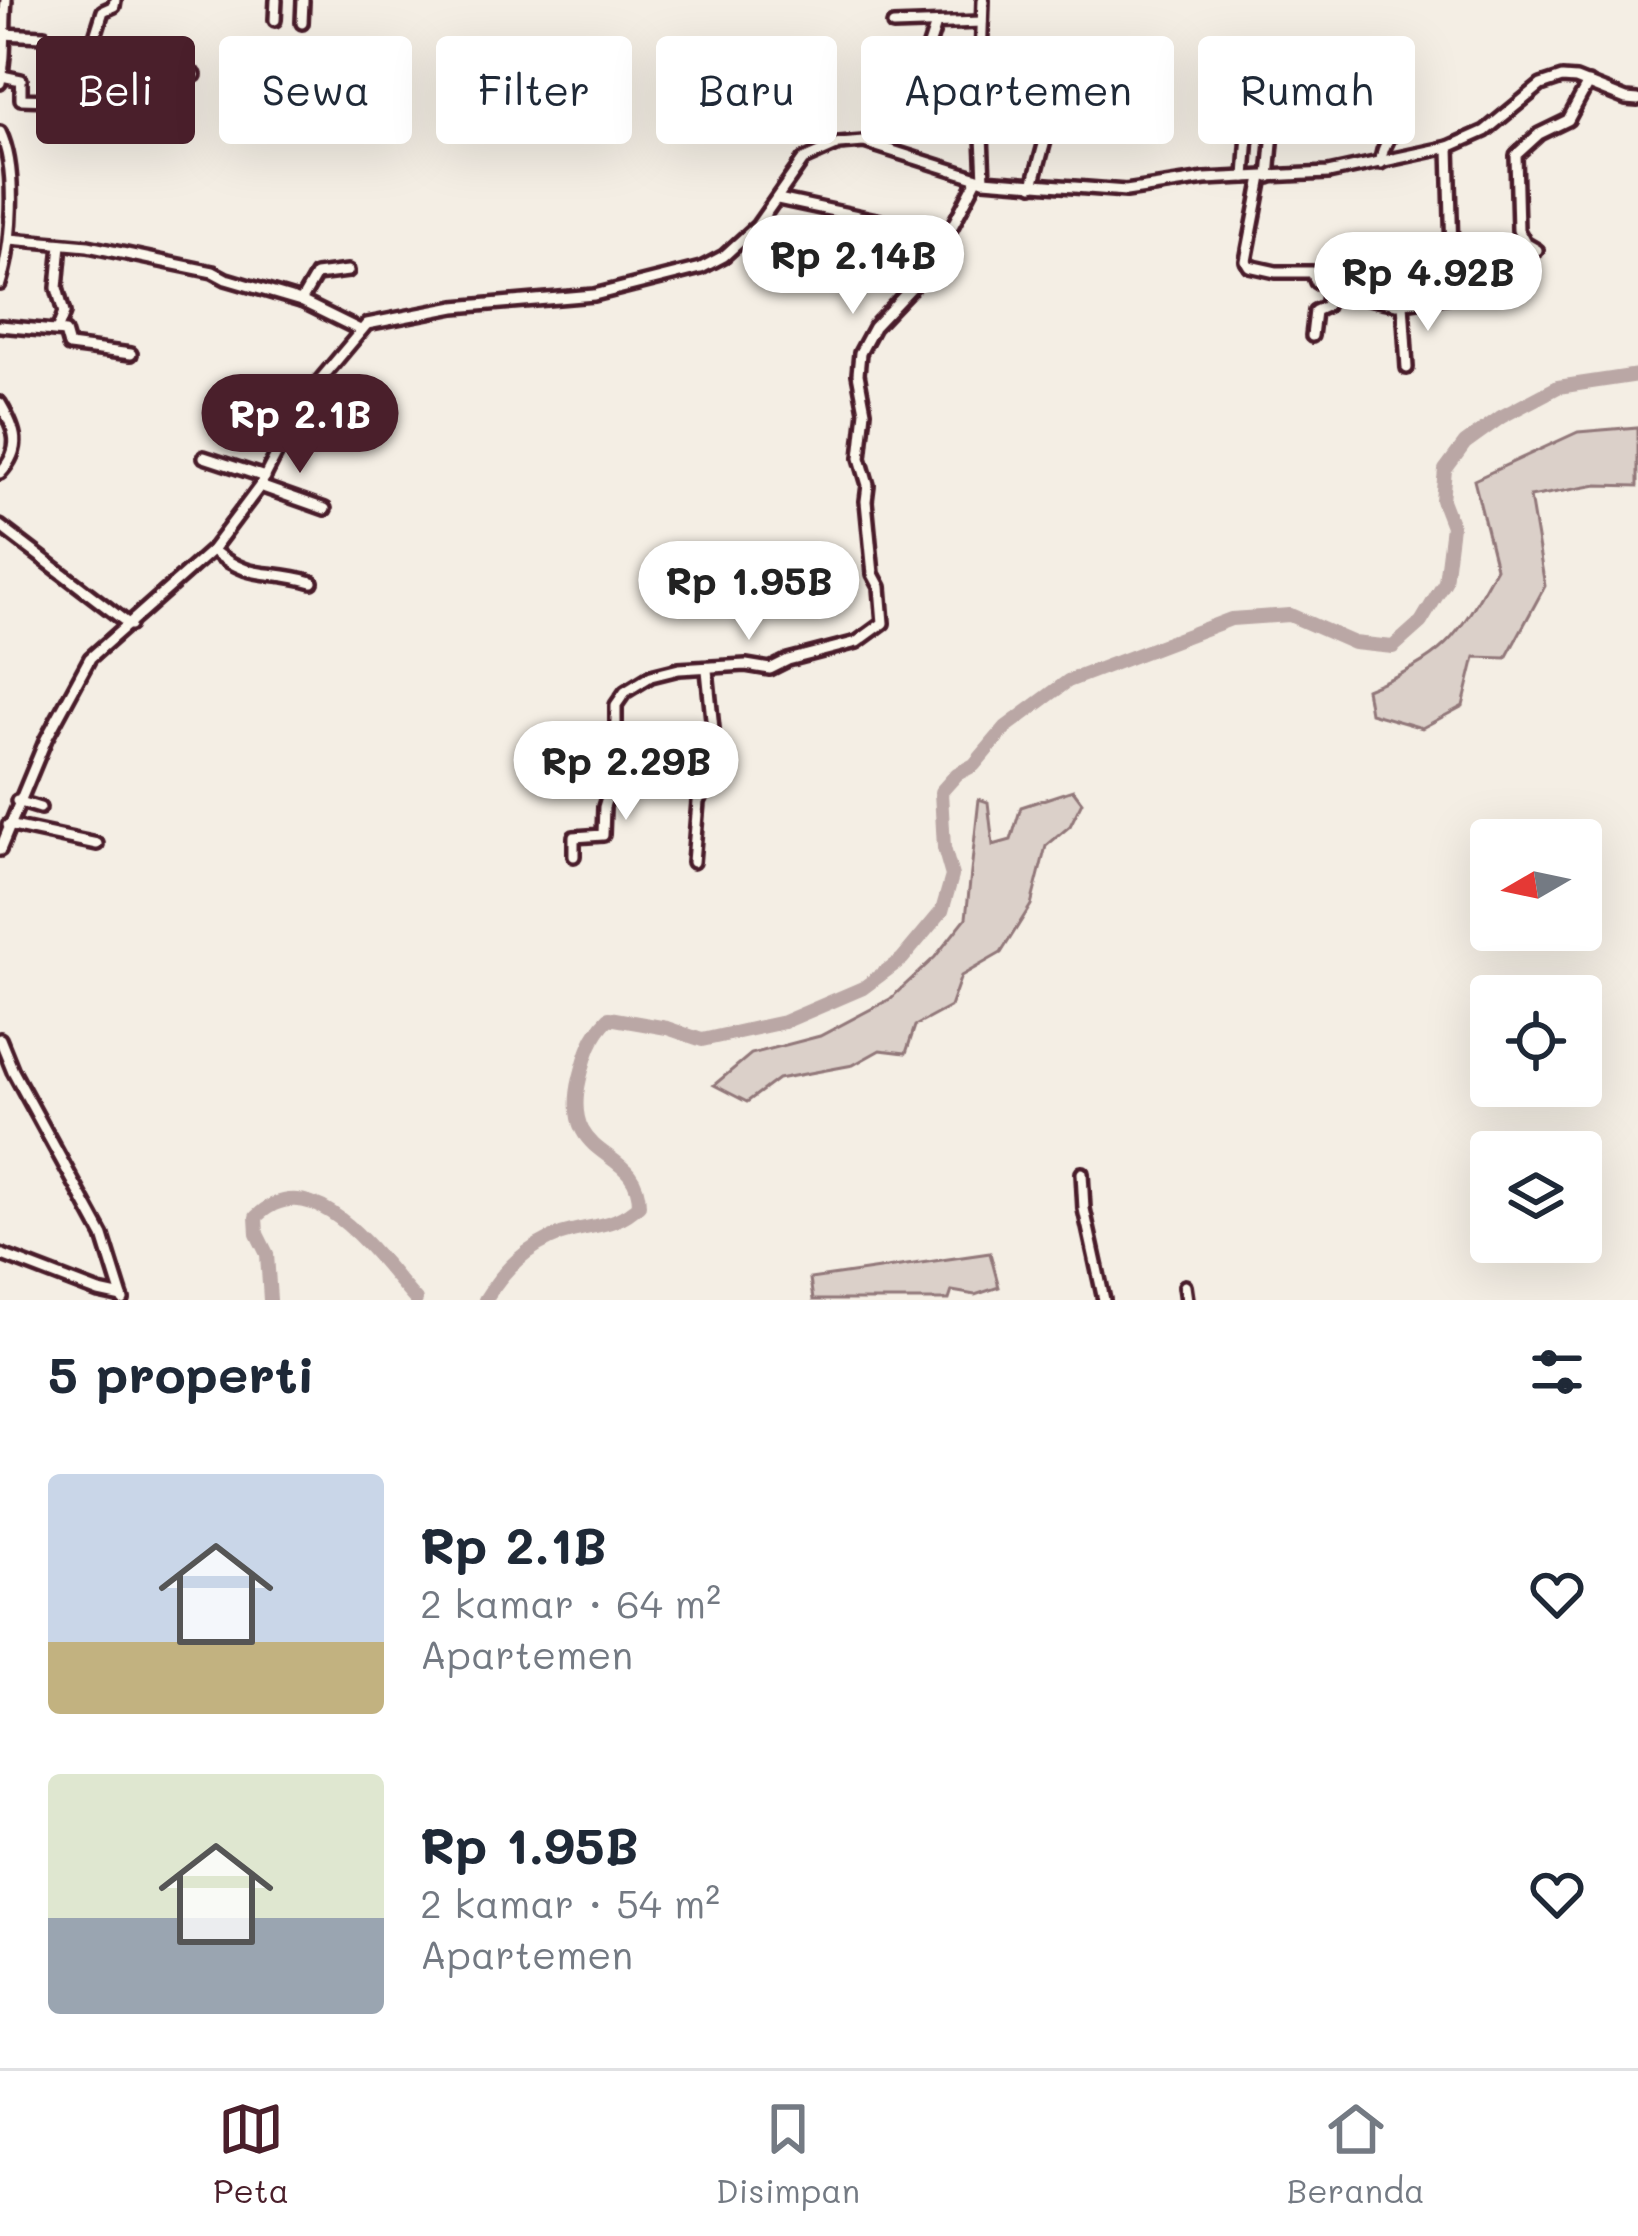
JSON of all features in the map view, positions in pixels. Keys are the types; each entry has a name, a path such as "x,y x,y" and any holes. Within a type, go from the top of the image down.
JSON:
{"street":[{"path":"6,0 1,79 21,80 21,99 36,99"},
{"path":"94,36 103,11 115,6 115,0"},
{"path":"275,20 276,0"},
{"path":"302,23 303,0"},
{"path":"982,36 983,0"},
{"path":"892,25 982,22"},
{"path":"932,36 936,24"},
{"path":"2,34 44,36"},
{"path":"0,850 19,796 90,658 212,550 262,482 305,398 360,330 407,315 594,295 701,268 757,226 796,168 812,154 853,141 980,180 1126,191 1180,181 1328,173 1448,147 1485,131 1550,80 1576,79 1638,100"},
{"path":"1537,250 1525,243 1518,230 1516,155 1529,141 1568,120 1588,83"},
{"path":"0,132 8,153 10,239 0,284"},
{"path":"574,856 574,837 604,833 604,807 622,751 615,721 618,699 651,676 739,665 767,670 857,642 879,627 883,616 880,587 873,574 860,458 865,411 858,374 862,345 934,261 980,180 981,144"},
{"path":"1033,185 1044,144"},
{"path":"1245,177 1247,144"},
{"path":"1271,144 1247,265 1276,272 1312,272 1316,282 1340,285 1345,292 1403,303 1509,287 1517,273"},
{"path":"1381,163 1384,144"},
{"path":"1411,258 1453,253 1448,147"},
{"path":"778,199 881,220 893,235 934,261"},
{"path":"10,239 213,272 301,301 360,330"},
{"path":"57,331 64,313 57,283 61,244"},
{"path":"1364,297 1366,266"},
{"path":"301,301 316,275 348,271"},
{"path":"1312,336 1315,311 1326,304 1330,285"},
{"path":"1403,303 1408,368"},
{"path":"0,326 57,331 66,333 69,346 131,354"},
{"path":"0,403 17,440 17,452 0,473"},
{"path":"204,457 325,509"},
{"path":"0,526 130,625"},
{"path":"212,550 248,573 288,574 312,582"},
{"path":"693,862 698,802 706,785 713,729 707,670"},
{"path":"4,802 19,796"},
{"path":"19,796 40,808"},
{"path":"8,825 97,844"},
{"path":"0,1039 103,1236 122,1299"},
{"path":"1082,1173 1104,1300"},
{"path":"0,1254 122,1299"},
{"path":"1185,1286 1186,1300"}],"shaded area":[{"path":"1638,427 1638,486 1597,485 1530,497 1545,586 1506,658 1475,657 1463,706 1422,728 1370,713 1366,689 1414,667 1446,644 1496,568 1474,480 1578,432"},
{"path":"1073,790 1082,802 1070,826 1046,846 1031,905 1001,953 961,976 950,1007 915,1026 906,1053 880,1050 853,1065 778,1079 747,1102 714,1085 751,1054 820,1036 890,999 935,957 966,918 979,799 988,802 993,845 1011,840 1021,807"},
{"path":"990,1253 999,1287 975,1295 952,1291 949,1300 813,1300 810,1279"}],"waterway":[{"path":"485,1300 508,1269 537,1245 612,1222 639,1205 636,1186 627,1172 589,1140 580,1126 580,1078 587,1053 609,1018 667,1028 702,1040 784,1022 863,988 902,959 942,911 952,876 944,848 941,792 957,774 974,765 1006,727 1068,681 1231,619 1290,615 1354,643 1393,647 1421,622 1445,582 1452,526 1442,500 1445,470 1465,443 1501,417 1558,387 1638,375"},
{"path":"270,1300 267,1254 257,1234 256,1217 278,1203 301,1200 344,1222 416,1300"}]}
